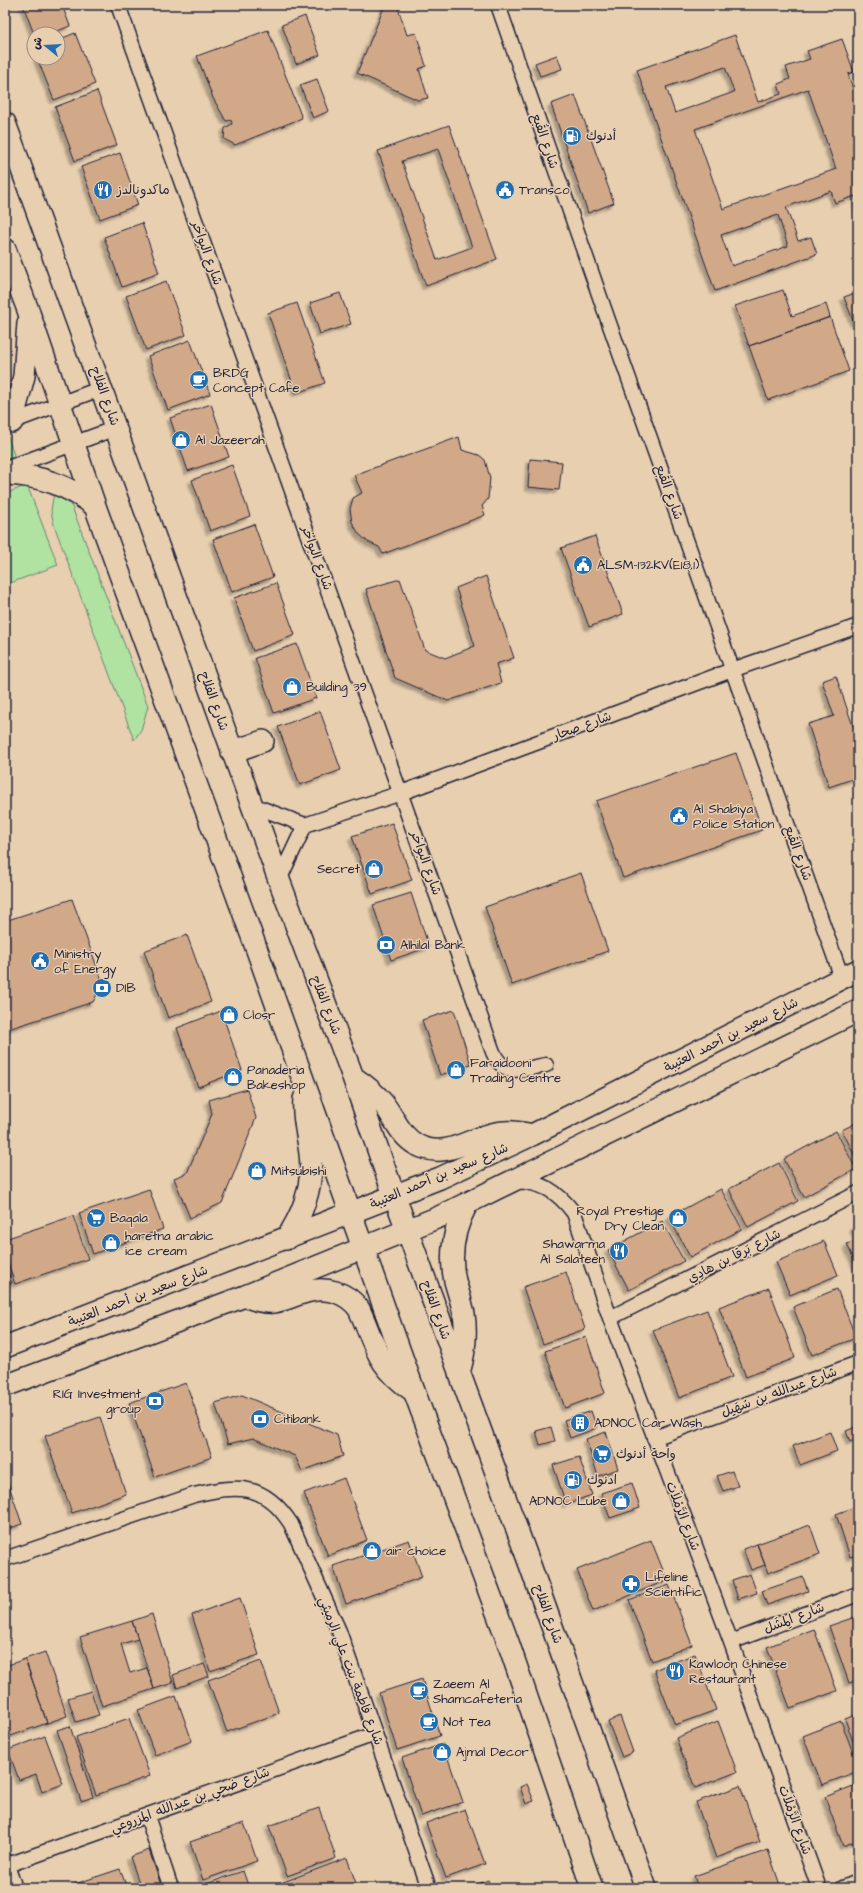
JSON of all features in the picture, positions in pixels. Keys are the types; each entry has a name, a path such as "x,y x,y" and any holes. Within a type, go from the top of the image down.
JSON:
{"main road":[{"name":"شارع الفلاح","path":"5,123 102,388 232,752 353,1077 407,1230 646,1888"},
{"path":"5,249 28,310 95,506 414,1391 508,1642 592,1888"},
{"path":"8,423 25,369 28,310"},
{"path":"5,474 34,476 49,480 73,491 95,506"},
{"path":"232,752 263,741"},
{"name":"شارع سعيد بن أحمد العتيبة","path":"5,1347 440,1178 532,1135 850,974"},
{"path":"5,1386 245,1296 363,1249 467,1204 858,1011"},
{"path":"353,1077 364,1084 383,1103 409,1140 424,1148 437,1151 452,1149 486,1135 505,1132 532,1135"},
{"path":"286,1239 296,1225 303,1210 310,1184 310,1154 303,1117 306,1088"},
{"path":"459,1373 464,1351 465,1328 464,1314 453,1272 452,1250 456,1227 467,1204"},
{"path":"245,1296 262,1302 272,1302 314,1290 330,1291 344,1295 359,1309 374,1348 387,1368 414,1391"}],"street":[{"name":"شارع البواخر","path":"118,5 496,1060 501,1065 513,1070 546,1065"},
{"name":"شارع القُبع","path":"498,5 732,670 850,974"},
{"path":"8,423 102,388"},
{"path":"5,469 116,428"},
{"name":"شارع صحار","path":"306,825 401,793 732,670 858,626"},
{"path":"252,805 306,825 279,880"},
{"name":"شارع الرَّمْلاَت","path":"512,1181 530,1182 548,1188 563,1198 574,1213 610,1318 731,1642 819,1888"},
{"name":"شارع بَرقا بن هادِي","path":"610,1318 858,1193"},
{"name":"شارع عبدالله بن سُهَيل","path":"654,1438 858,1363"},
{"name":"شارع فاطمة بنت علي الرميثي","path":"5,1559 194,1495 223,1488 248,1489 269,1498 283,1512 291,1524 339,1631 429,1888"},
{"name":"شارع المِشَل","path":"731,1642 858,1594"},
{"name":"شارع ضحي بن عبدالله المزروعي","path":"6,1864 147,1816 375,1734"},
{"path":"147,1816 171,1888"},
{"path":"6,1864 15,1888"},
{"path":"843,1888 858,1882"}],"green space":[{"path":"8,437 15,458 5,461 5,438"},
{"path":"27,485 58,565 5,585 5,494"},
{"path":"54,492 63,497 72,507 148,706 141,730 134,740 54,525 51,511"}],"building":[{"path":"23,5 62,5 70,26 66,28 66,26 31,26"},
{"path":"385,5 397,5 407,35 416,33 426,66 419,69 428,98 418,100 357,73"},
{"path":"305,16 320,55 296,64 282,25"},
{"path":"268,30 302,118 235,145 224,139 225,128 232,124 231,120 226,121 213,98 197,56"},
{"path":"75,33 95,84 54,100 40,66 66,66 66,37"},
{"path":"735,35 758,102 781,94 778,84 790,79 786,67 810,59 807,51 842,39 854,72 848,74 858,104 858,206 855,196 835,203 831,191 786,207 798,241 811,237 817,254 715,291 637,70","holes":["725,67 734,92 675,113 666,87","808,89 836,169 723,209 695,129","778,215 788,246 732,266 721,235"]},
{"path":"557,55 562,69 540,76 535,63"},
{"path":"317,79 329,111 313,118 300,85"},
{"path":"97,91 117,145 75,161 55,107"},
{"path":"575,95 614,203 588,213 551,104"},
{"path":"449,125 497,259 426,286 378,151","holes":["438,149 472,247 437,260 402,161"]},
{"path":"120,153 138,205 100,219 81,167"},
{"path":"142,223 159,273 122,287 104,237"},
{"path":"166,281 186,335 146,350 126,296"},
{"path":"783,290 792,316 826,304 830,317 749,346 735,306"},
{"path":"858,292 858,322 854,323 844,297"},
{"path":"340,293 351,324 320,334 310,303"},
{"path":"297,303 325,383 296,393 268,313"},
{"path":"830,317 849,371 768,400 749,346"},
{"path":"190,340 210,394 168,410 148,356"},
{"path":"211,404 229,457 188,471 170,418"},
{"path":"459,437 462,450 479,455 485,460 490,478 488,499 482,506 485,515 383,554 379,547 368,542 359,534 352,522 350,509 353,498 362,493 354,475"},
{"path":"530,459 562,462 559,490 528,487"},
{"path":"232,465 250,516 210,531 192,480"},
{"path":"254,524 273,577 232,592 213,539"},
{"path":"595,536 623,614 589,627 561,548"},
{"path":"486,576 514,658 496,664 501,683 448,701 395,678 366,589 400,579 425,650 445,658 475,646 456,588"},
{"path":"276,583 295,635 253,651 234,598"},
{"path":"297,644 316,698 274,713 255,658"},
{"path":"836,676 858,741 858,777 829,787 808,724 834,716 822,681"},
{"path":"320,711 341,770 300,785 278,727"},
{"name":"Al Shabiya Police Station","path":"736,753 762,830 623,878 596,801"},
{"path":"392,823 412,880 372,894 352,836"},
{"path":"581,873 608,951 512,985 485,907"},
{"path":"411,893 429,947 391,960 373,905"},
{"path":"72,899 103,983 93,1002 5,1030 5,921"},
{"path":"187,935 211,1002 168,1018 144,951"},
{"path":"454,1010 471,1065 440,1075 422,1020"},
{"path":"221,1011 242,1070 198,1087 177,1028"},
{"path":"247,1089 256,1118 222,1203 190,1218 174,1178 187,1173 212,1114 209,1100"},
{"path":"858,1122 858,1162 842,1130"},
{"path":"836,1131 856,1169 804,1197 784,1159"},
{"path":"779,1163 798,1201 748,1227 729,1189"},
{"path":"149,1189 163,1229 93,1254 79,1213"},
{"path":"721,1189 742,1229 690,1257 669,1217"},
{"path":"73,1216 88,1259 15,1284 5,1254 5,1239"},
{"path":"662,1221 684,1261 629,1290 608,1250"},
{"path":"858,1225 858,1239 853,1227"},
{"path":"858,1240 858,1269 847,1244"},
{"path":"824,1241 838,1275 790,1295 776,1262"},
{"path":"5,1264 12,1283 5,1286"},
{"path":"566,1272 585,1329 543,1344 523,1287"},
{"path":"769,1288 795,1358 746,1377 719,1307"},
{"path":"837,1289 856,1338 812,1355 793,1307"},
{"path":"707,1310 732,1377 679,1398 653,1330"},
{"path":"586,1337 605,1393 565,1408 545,1351"},
{"path":"186,1383 212,1457 155,1477 129,1403"},
{"name":"Citibank","path":"242,1395 337,1435 343,1456 302,1471 295,1456 253,1438 228,1444 215,1403"},
{"name":"ADNOC Car Wash","path":"591,1411 597,1428 570,1438 564,1420"},
{"path":"100,1417 126,1494 72,1513 45,1436"},
{"path":"858,1426 858,1438 850,1442 846,1431"},
{"path":"551,1427 555,1441 540,1445 536,1431"},
{"name":"واحة أدنوك","path":"606,1432 618,1469 598,1476 586,1439"},
{"path":"830,1432 837,1451 800,1465 793,1446"},
{"name":"ادنوك","path":"579,1457 592,1495 566,1504 553,1465"},
{"path":"732,1471 738,1486 723,1491 717,1476"},
{"path":"5,1474 22,1524 5,1530"},
{"path":"344,1478 367,1540 328,1556 304,1493"},
{"name":"ADNOC Lube","path":"632,1483 640,1508 610,1518 601,1493"},
{"path":"858,1506 858,1554 850,1557 836,1514"},
{"path":"810,1525 820,1554 768,1573 757,1544"},
{"path":"409,1540 422,1577 346,1604 333,1566"},
{"path":"651,1540 667,1580 593,1611 577,1570"},
{"path":"757,1544 765,1565 751,1570 743,1549"},
{"path":"750,1574 757,1593 738,1599 732,1580"},
{"path":"803,1577 808,1591 767,1605 762,1591"},
{"path":"669,1585 692,1645 652,1661 629,1600"},
{"path":"240,1598 259,1655 210,1671 192,1615"},
{"path":"152,1614 173,1683 154,1689 132,1621"},
{"path":"858,1616 858,1680 849,1683 829,1626"},
{"path":"132,1621 138,1639 121,1644 130,1673 147,1668 154,1689 102,1706 80,1637"},
{"path":"814,1629 837,1691 790,1708 767,1647"},
{"path":"45,1652 67,1716 47,1723 25,1659"},
{"path":"695,1654 716,1710 675,1725 654,1670"},
{"path":"25,1659 47,1723 5,1738 5,1666"},
{"path":"261,1661 279,1713 227,1732 208,1680"},
{"path":"204,1664 209,1676 177,1688 173,1675"},
{"path":"422,1679 440,1736 397,1750 379,1693"},
{"path":"91,1691 99,1715 76,1722 68,1698"},
{"path":"176,1696 192,1741 155,1755 138,1710"},
{"path":"858,1714 858,1755 845,1719"},
{"path":"620,1716 633,1752 622,1757 608,1722"},
{"path":"129,1718 150,1776 96,1795 76,1737"},
{"path":"718,1721 737,1772 695,1788 676,1738"},
{"path":"841,1721 858,1766 858,1771 822,1785 803,1736"},
{"path":"70,1726 93,1797 81,1801 57,1730"},
{"path":"45,1736 63,1784 42,1792 36,1774 19,1780 8,1750"},
{"path":"443,1744 463,1802 421,1816 402,1758"},
{"path":"527,1784 534,1801 526,1804 520,1787"},
{"path":"858,1784 858,1840 843,1846 825,1797"},
{"path":"740,1786 760,1842 716,1858 696,1802"},
{"path":"319,1808 336,1858 287,1876 269,1826"},
{"path":"465,1809 485,1864 446,1878 426,1823"},
{"path":"244,1823 257,1861 203,1880 190,1842"},
{"path":"149,1850 162,1888 141,1888 130,1857"},
{"path":"768,1850 781,1888 698,1888 694,1876"},
{"path":"347,1858 357,1886 352,1888 279,1888 278,1884"},
{"path":"120,1869 127,1888 63,1888"},
{"path":"243,1871 249,1888 207,1888 206,1884"},
{"path":"488,1880 491,1888 468,1888"}],"place":[{"name":"أدنوك","path":"572,136"},
{"name":"ماكدونالدز","path":"103,190"},
{"name":"Transco","path":"505,190"},
{"name":"BRDG Concept Cafe","path":"199,380"},
{"name":"Al Jazeerah","path":"181,440"},
{"name":"ALSM-132KV(E18,1)","path":"583,565"},
{"name":"Building 39","path":"292,687"},
{"name":"Al Shabiya Police Station","path":"679,816"},
{"name":"Secret","path":"374,869"},
{"name":"Alhilal Bank","path":"386,945"},
{"name":"Ministry of Energy","path":"40,961"},
{"name":"DIB","path":"102,988"},
{"name":"Closr","path":"229,1015"},
{"name":"Faraidooni Trading Centre","path":"456,1070"},
{"name":"Panaderia Bakeshop","path":"233,1077"},
{"name":"Mitsubishi","path":"257,1171"},
{"name":"Baqala","path":"96,1218"},
{"name":"Royal Prestige Dry Clean","path":"678,1218"},
{"name":"haretna arabic ice cream","path":"111,1243"},
{"name":"Shawarma Al Salateen","path":"619,1251"},
{"name":"RIG Investment group","path":"155,1401"},
{"name":"Citibank","path":"260,1419"},
{"name":"ADNOC Car Wash","path":"580,1423"},
{"name":"واحة أدنوك","path":"602,1454"},
{"name":"ادنوك","path":"573,1480"},
{"name":"ADNOC Lube","path":"621,1501"},
{"name":"air choice","path":"372,1551"},
{"name":"Lifeline Scientific","path":"631,1584"},
{"name":"Kawloon Chinese Restaurant","path":"675,1671"},
{"name":"Zaeem Al Shamcafeteria","path":"419,1691"},
{"name":"Not Tea","path":"429,1722"},
{"name":"Ajmal Decor","path":"442,1752"}]}
